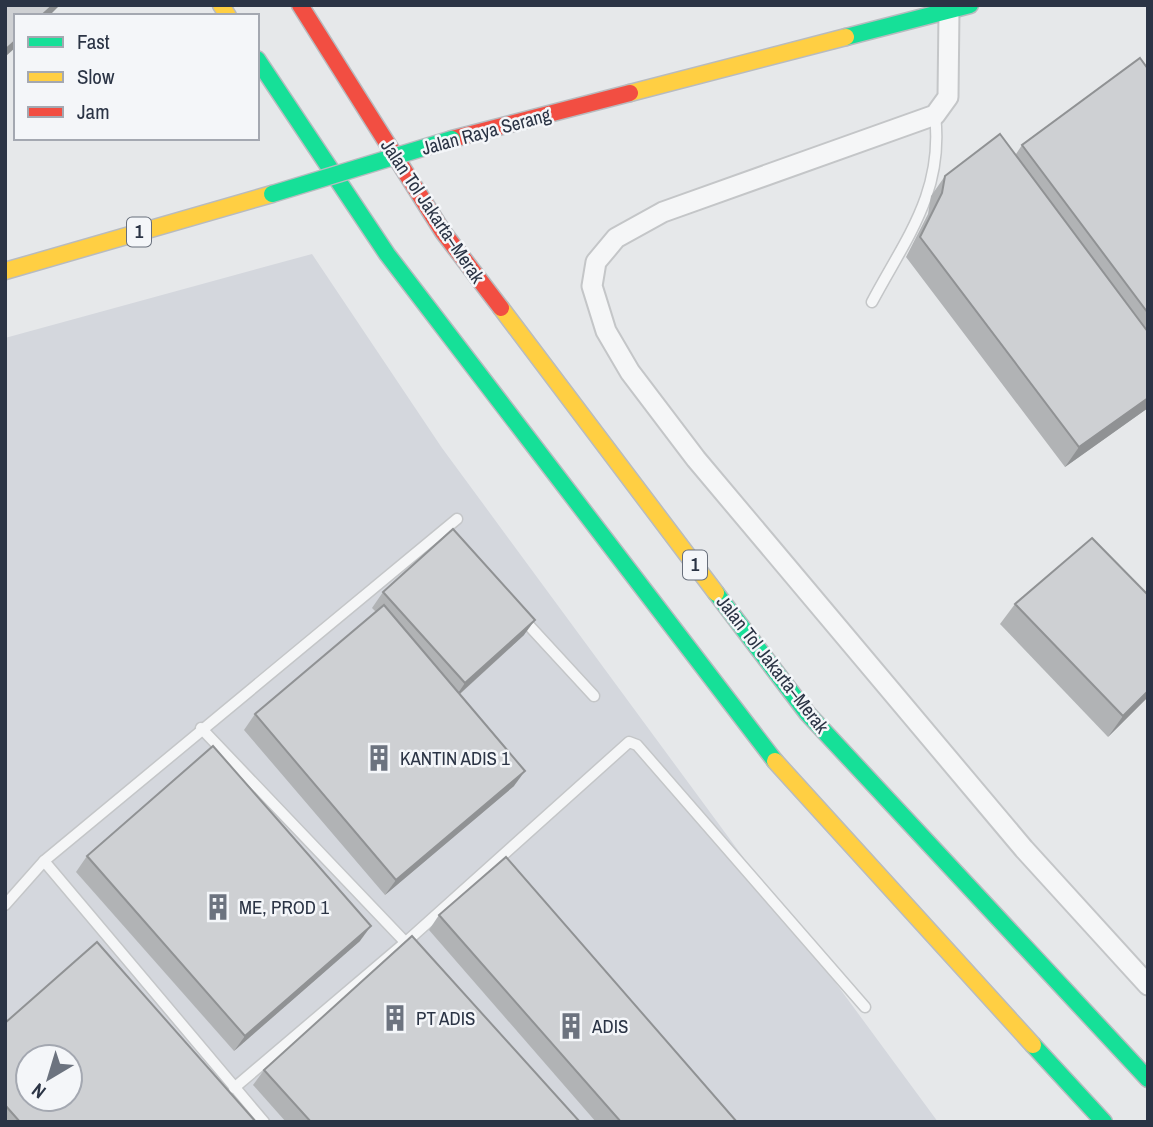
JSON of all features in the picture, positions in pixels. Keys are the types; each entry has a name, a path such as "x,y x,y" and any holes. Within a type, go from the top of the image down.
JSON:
{"highway":[{"name":"Jalan Tol Jakarta–Merak","path":"300,5 443,232 807,713 1148,1080"},
{"name":"Jalan Raya Serang","path":"5,271 452,139 899,19 970,5"},
{"path":"259,63 387,254 763,748 1104,1122"}],"street":[{"path":"949,11 948,97 935,115 663,212 616,238 596,261 592,286 606,331 630,372 696,459 1024,849 1148,985"}],"lane":[{"path":"872,302 920,216 939,147 935,115"},
{"path":"5,905 44,861 201,728 457,519"},
{"path":"442,532 451,542"},
{"path":"514,609 594,696"},
{"path":"201,728 414,952"},
{"path":"234,1088 406,942 629,742 637,745 865,1007"},
{"path":"44,861 264,1122"}],"shaded area":[{"path":"312,254 442,448 938,1122 5,1122 5,338"}],"building":[{"path":"5,5 53,5 43,14 14,14 14,42 5,50"},
{"path":"1140,58 1148,69 1148,313 1022,145"},
{"path":"1000,134 1148,332 1148,398 1079,447 920,237 942,193 945,176"},
{"path":"453,529 535,620 465,683 383,592"},
{"path":"1092,538 1148,595 1148,691 1123,716 1015,604"},
{"name":"KANTIN ADIS 1","path":"384,605 525,771 396,880 255,714"},
{"name":"ME, PROD 1","path":"213,746 371,926 245,1036 87,856"},
{"name":"ADIS","path":"506,857 737,1122 621,1122 439,915"},
{"name":"PT ADIS","path":"412,936 580,1122 311,1122 264,1070"},
{"path":"97,942 256,1122 20,1122 5,1105 5,1023"}],"traffic: fast":[{"path":"846,37 970,5"},
{"path":"259,62 387,254 775,761"},
{"path":"272,194 452,139"},
{"path":"716,593 807,713 1148,1079"},
{"path":"1033,1045 1104,1122"}],"traffic: slow":[{"path":"221,5 227,14"},
{"path":"630,93 846,37"},
{"path":"5,271 272,194"},
{"path":"501,308 716,593"},
{"path":"775,761 1033,1045"}],"traffic: jam":[{"path":"300,5 443,232 501,308"},
{"path":"452,139 630,93"}],"place":[{"name":"KANTIN ADIS 1","path":"379,758"},
{"name":"ME, PROD 1","path":"218,907"},
{"name":"PT ADIS","path":"395,1018"},
{"name":"ADIS","path":"571,1026"}]}
